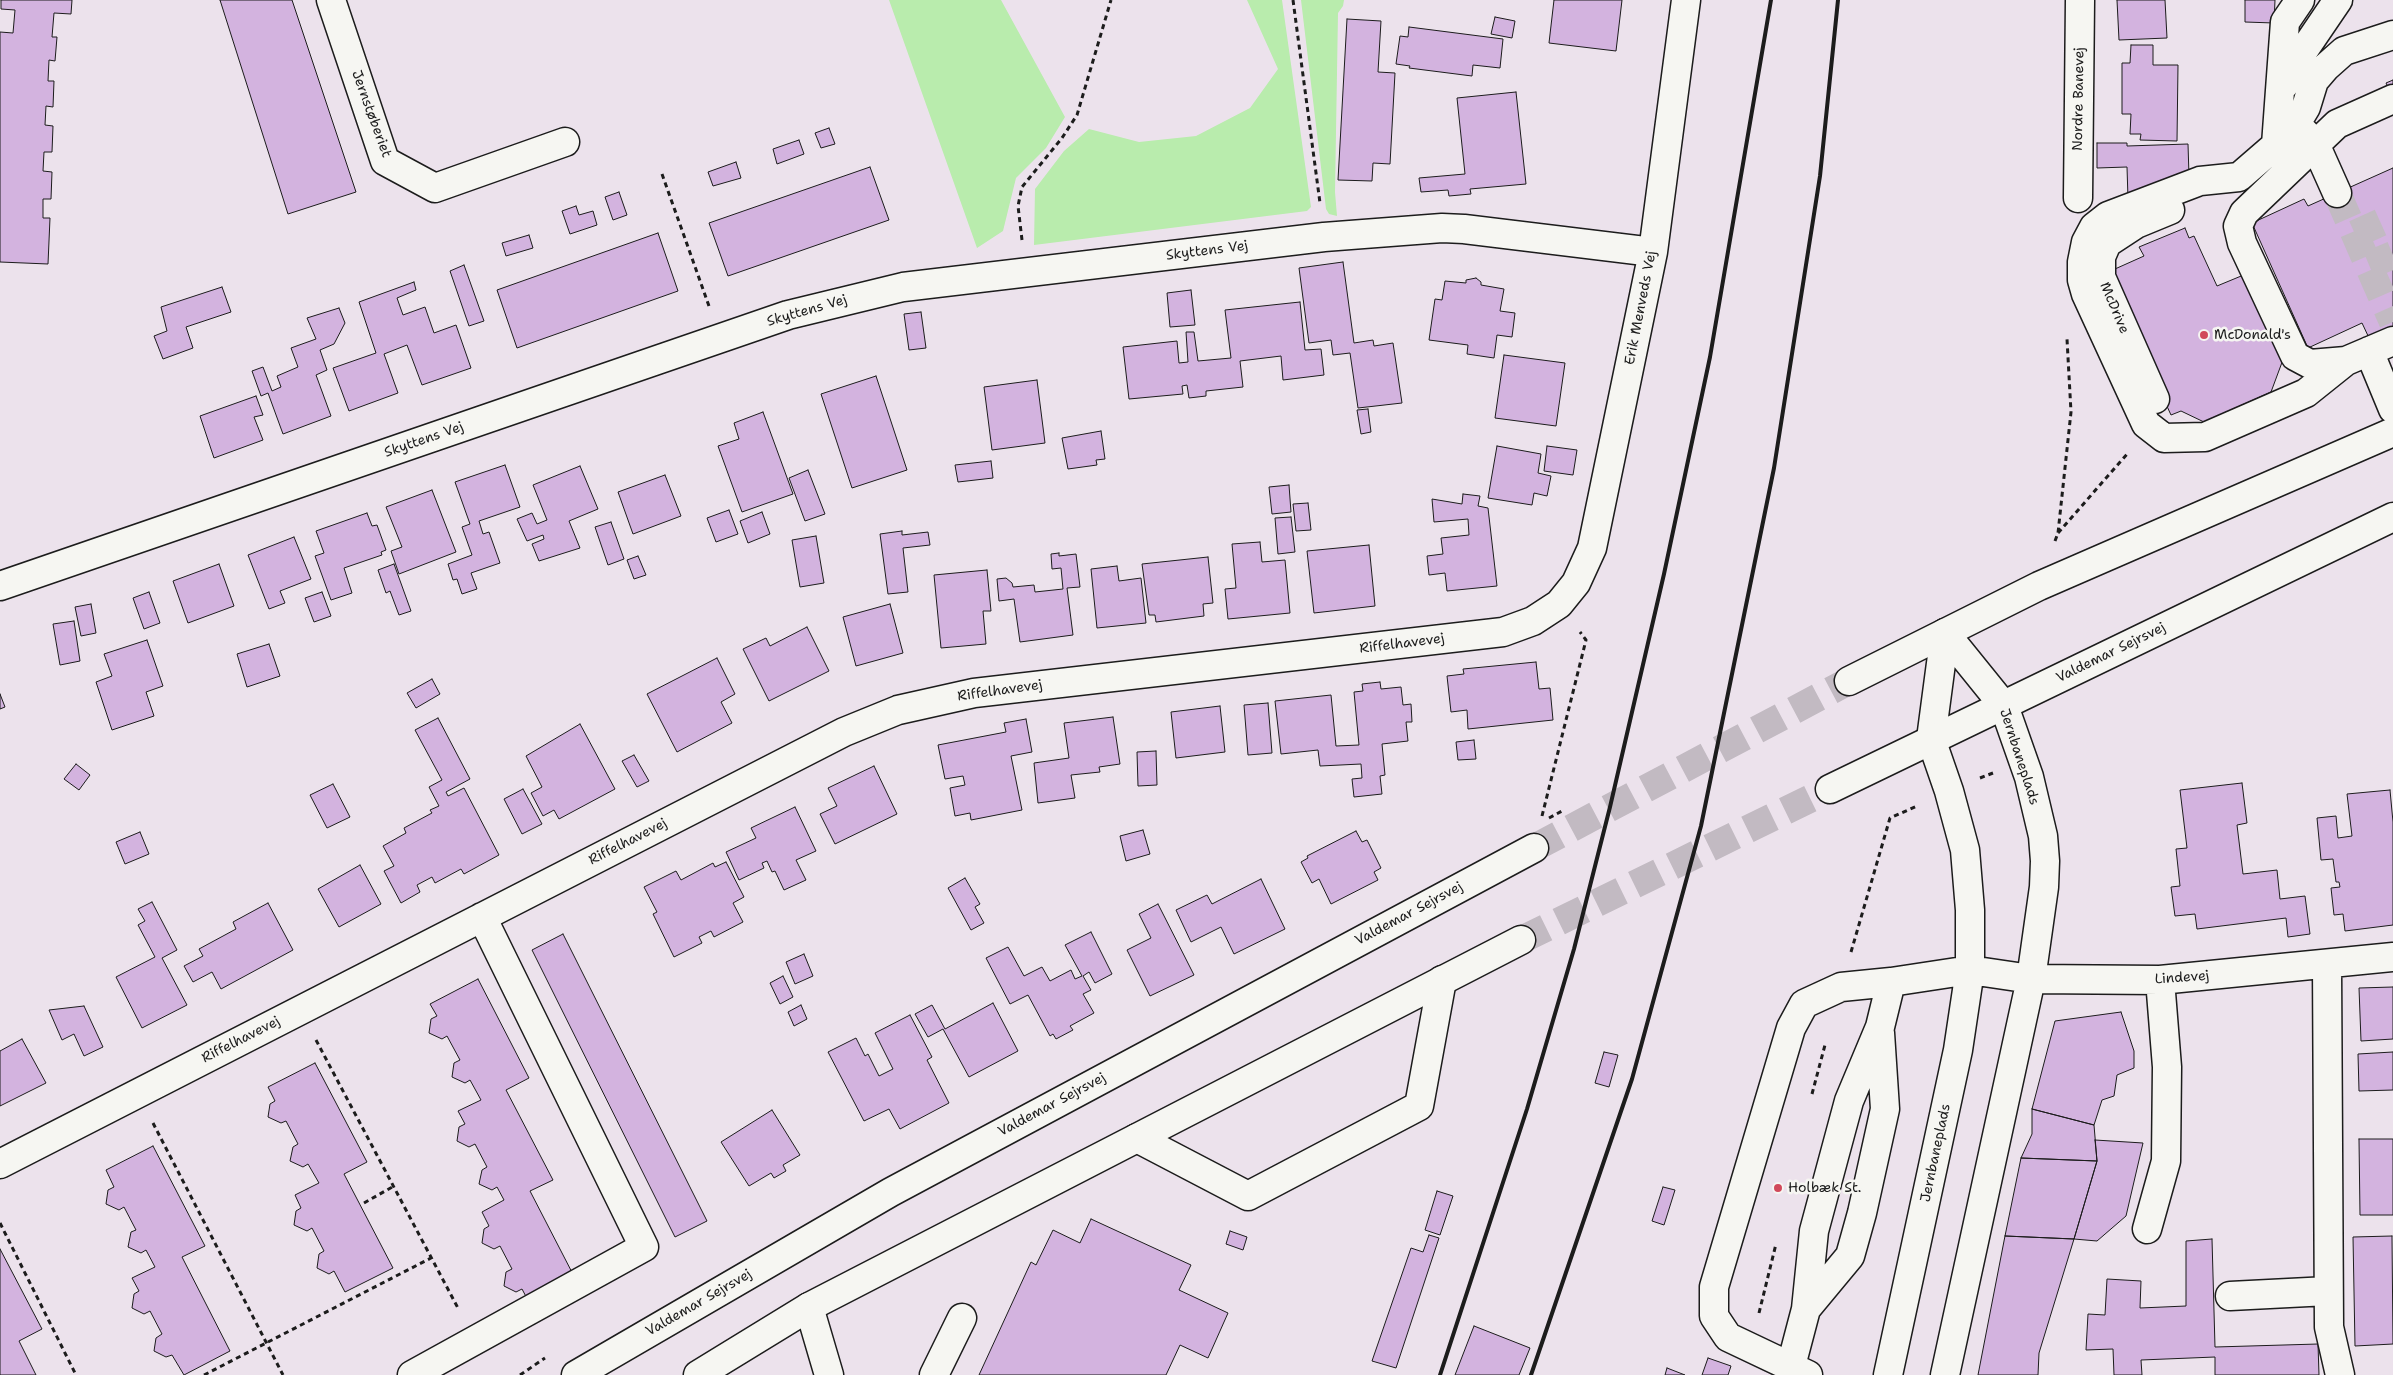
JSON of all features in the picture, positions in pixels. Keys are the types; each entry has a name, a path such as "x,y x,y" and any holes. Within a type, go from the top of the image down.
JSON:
{"street":[{"name":"Jernstøberiet","path":"331,0 385,161 435,188 565,142"},
{"name":"Erik Menveds Vej","path":"1559,604 1576,583 1592,548 1653,252 1686,0"},
{"name":"Nordre Banevej","path":"2078,198 2080,0"},
{"path":"2276,145 2285,22 2300,0"},
{"path":"2280,99 2290,72 2338,0"},
{"name":"McDrive","path":"2192,439 2165,421 2114,309 2101,277 2101,257 2107,243 2136,224 2217,190 2239,177 2276,145 2297,122 2306,107 2314,81 2326,67 2344,51 2393,35"},
{"path":"2393,100 2337,124 2244,213 2238,226 2242,243 2295,356 2302,362 2310,364 2357,356 2393,341"},
{"path":"2297,122 2316,146 2337,193"},
{"path":"2239,177 2200,181 2124,209 2094,227 2086,242 2082,262 2082,280 2086,294 2149,428 2164,438 2192,439 2205,437 2306,393 2357,356"},
{"name":"Skyttens Vej","path":"0,586 788,315 903,287 1324,237 1421,229 1464,228 1653,252"},
{"path":"2357,356 2393,409"},
{"path":"1849,681 2039,586 2393,432"},
{"name":"Valdemar Sejrsvej","path":"1830,789 2393,517"},
{"name":"Riffelhavevej","path":"0,1164 844,732 898,710 974,692 1503,632 1533,621 1559,604"},
{"name":"Jernbaneplads","path":"1945,633 2004,706 2023,761 2043,836 2045,861 2044,886 2031,979 1945,1375"},
{"name":"Jernbaneplads","path":"1888,1375 1958,1050 1970,970 1970,910 1965,850 1949,790 1932,739 1945,633"},
{"name":"Valdemar Sejrsvej","path":"576,1375 891,1192 1534,848"},
{"path":"412,1375 644,1246 482,917"},
{"path":"698,1375 809,1307 1522,940"},
{"name":"Lindevej","path":"1800,1371 1728,1337 1714,1316 1714,1287 1790,1028 1804,1004 1841,987 1891,982 1970,970 2031,979 2160,980 2393,957"},
{"path":"2327,965 2329,1327 2340,1375"},
{"path":"1137,1138 1248,1196 1419,1106 1442,980"},
{"path":"2148,1229 2166,1161 2168,1067 2160,980"},
{"path":"1800,1371 1814,1231 1849,1101 1880,1027 1891,982"},
{"path":"1806,1309 1850,1256 1862,1213 1885,1109 1880,1027"},
{"path":"2230,1296 2328,1291"},
{"path":"809,1307 829,1375"},
{"path":"934,1375 962,1318"}],"path":[{"path":"1026,272 1018,206 1022,187 1062,138 1077,115 1111,0"},
{"path":"1293,0 1324,237"},
{"path":"662,174 721,338"},
{"path":"2052,551 2058,533 2071,412 2067,333"},
{"path":"2058,533 2127,455 2141,431 2149,428"},
{"path":"1534,848 1582,654"},
{"path":"1841,987 1890,818 1949,790 2023,761"},
{"path":"300,1010 476,1341"},
{"path":"137,1093 283,1375"},
{"path":"364,1203 394,1186"},
{"path":"0,1223 76,1375"},
{"path":"204,1375 431,1258"}],"green space":[{"path":"889,0 1001,0 1065,117 1046,148 1016,178 1003,231 977,248"},
{"path":"1247,0 1282,0 1311,207 1307,211 1034,245 1035,189 1064,151 1089,129 1139,142 1196,136 1250,108 1278,69"},
{"path":"1301,0 1344,0 1343,6 1338,13 1335,192 1337,216 1329,214 1326,209"}],"building":[{"path":"1,0 72,0 71,14 54,13 52,37 57,37 55,61 49,60 48,81 54,81 53,107 46,106 45,125 53,126 52,152 44,152 43,171 52,172 51,199 43,199 43,218 50,218 48,264 0,262 0,32 13,33 15,10 1,9"},
{"path":"220,0 292,0 356,192 288,214"},
{"path":"1554,0 1622,0 1616,51 1549,43"},
{"path":"2117,0 2165,0 2167,38 2119,40"},
{"path":"2245,0 2275,0 2274,23 2245,22"},
{"path":"1495,17 1515,21 1512,38 1491,34"},
{"path":"1347,19 1381,21 1378,72 1395,73 1390,164 1373,163 1372,181 1338,180"},
{"path":"1409,27 1503,39 1500,68 1473,65 1472,76 1409,68 1410,66 1396,64 1400,36 1408,37"},
{"path":"2131,45 2153,45 2153,65 2178,65 2177,141 2140,140 2141,134 2130,134 2131,114 2122,114 2122,63 2130,63"},
{"path":"2393,80 2393,98 2386,83"},
{"path":"1516,92 1526,184 1470,189 1471,194 1449,196 1448,190 1421,192 1419,178 1465,174 1457,98"},
{"path":"829,128 835,144 821,148 815,133"},
{"path":"799,140 804,154 777,164 773,149"},
{"path":"2097,143 2127,143 2127,146 2188,144 2189,176 2128,199 2127,167 2097,168"},
{"path":"736,162 741,178 713,186 708,172"},
{"path":"870,167 889,220 728,276 709,223"},
{"path":"2393,168 2393,329 2370,340 2362,323 2308,348 2252,223 2304,199 2308,206"},
{"path":"619,192 627,215 613,220 605,197"},
{"path":"576,206 579,215 593,211 597,225 570,234 562,211"},
{"name":"McDonald's","path":"2185,228 2189,238 2194,236 2217,286 2246,274 2284,357 2271,392 2204,422 2181,411 2171,415 2106,273 2144,256 2139,247"},
{"path":"658,233 678,291 517,348 497,290"},
{"path":"529,235 533,248 506,256 502,243"},
{"path":"1343,262 1354,343 1373,340 1374,346 1393,343 1402,403 1358,408 1350,353 1333,355 1331,340 1309,343 1299,268"},
{"path":"464,265 484,321 469,326 450,271"},
{"path":"1476,278 1481,282 1481,285 1504,289 1500,311 1515,313 1512,337 1497,335 1494,358 1467,354 1468,345 1429,340 1435,299 1442,300 1445,281 1466,283 1466,280"},
{"path":"414,282 416,290 397,298 403,315 425,307 434,333 456,325 471,368 422,385 407,345 384,354 398,393 349,411 333,368 376,353 359,302"},
{"path":"222,287 231,312 186,327 193,348 163,359 154,336 167,331 161,307"},
{"path":"1191,290 1195,325 1170,327 1167,293"},
{"path":"1300,302 1305,350 1321,349 1324,375 1283,380 1281,356 1240,361 1243,387 1206,391 1206,396 1189,398 1187,385 1182,386 1183,394 1129,399 1123,347 1177,341 1179,363 1188,362 1186,332 1194,332 1198,361 1231,358 1225,310"},
{"path":"339,308 345,323 334,344 320,350 327,370 316,375 331,416 283,434 268,393 261,396 252,371 263,367 272,391 281,387 277,376 298,367 291,348 316,339 307,318"},
{"path":"921,312 926,348 909,350 904,314"},
{"path":"1504,355 1565,363 1556,426 1495,418"},
{"path":"876,376 907,470 852,488 821,394"},
{"path":"1037,380 1045,443 992,450 984,387"},
{"path":"256,396 263,415 254,417 263,440 214,458 200,416"},
{"path":"1368,409 1371,432 1361,434 1357,410"},
{"path":"763,412 793,494 742,512 718,446 739,439 734,423"},
{"path":"1101,431 1105,459 1096,460 1097,465 1068,469 1062,438"},
{"path":"1497,446 1541,454 1538,473 1551,476 1547,496 1534,493 1532,505 1488,498"},
{"path":"1547,446 1577,450 1573,475 1544,471"},
{"path":"991,461 993,478 958,482 955,465"},
{"path":"505,465 520,507 479,521 483,534 489,532 500,563 471,573 477,589 462,594 457,579 453,580 448,564 472,555 462,527 470,524 455,482"},
{"path":"580,466 598,509 569,521 580,548 539,561 532,544 544,539 543,535 527,541 517,519 532,513 537,524 547,520 533,485"},
{"path":"808,470 825,514 805,521 789,478"},
{"path":"665,475 681,516 633,534 618,492"},
{"path":"1289,485 1291,512 1272,514 1269,487"},
{"path":"432,490 456,552 399,574 391,551 402,547 386,507"},
{"path":"1463,494 1480,496 1478,506 1488,508 1497,586 1447,591 1445,573 1429,575 1427,556 1443,554 1441,538 1469,535 1468,519 1434,522 1432,499 1462,504"},
{"path":"1308,503 1311,530 1296,531 1293,504"},
{"path":"729,510 738,534 716,542 707,518"},
{"path":"762,512 770,534 748,543 740,521"},
{"path":"367,513 372,526 377,525 386,550 381,552 382,555 344,568 352,593 331,600 315,556 324,553 316,531"},
{"path":"1291,517 1295,552 1278,554 1275,518"},
{"path":"611,522 624,559 608,565 595,527"},
{"path":"902,531 902,535 928,532 930,545 903,548 908,592 888,594 880,534"},
{"path":"816,536 824,583 800,587 792,540"},
{"path":"294,537 311,579 280,591 285,603 269,609 248,555"},
{"path":"1260,542 1262,562 1285,560 1290,613 1228,619 1225,589 1236,588 1232,544"},
{"path":"1369,545 1375,606 1314,613 1307,551"},
{"path":"1059,553 1059,556 1076,554 1080,587 1067,588 1073,635 1020,642 1014,599 999,601 997,579 1006,578 1012,583 1013,587 1034,585 1035,592 1063,589 1061,568 1052,569 1051,554"},
{"path":"638,556 646,575 634,579 627,560"},
{"path":"1208,557 1213,603 1203,604 1204,616 1156,622 1155,615 1149,615 1142,564"},
{"path":"219,564 234,606 188,623 173,581"},
{"path":"394,564 411,611 399,615 390,591 386,593 378,570"},
{"path":"1117,566 1119,581 1141,578 1146,623 1097,628 1091,569"},
{"path":"987,570 991,611 983,611 986,644 941,648 934,575"},
{"path":"149,592 160,623 144,629 133,598"},
{"path":"322,592 331,616 314,622 305,598"},
{"path":"91,604 96,633 81,636 75,607"},
{"path":"890,604 903,653 856,666 843,617"},
{"path":"74,621 80,661 60,665 53,624"},
{"path":"807,627 829,671 769,701 743,649 766,638 770,646"},
{"path":"147,640 163,686 146,692 154,716 112,730 96,682 112,676 104,654"},
{"path":"269,644 280,676 247,687 237,654"},
{"path":"717,658 735,694 721,702 732,723 677,752 647,694"},
{"path":"1536,662 1539,689 1550,688 1553,720 1468,729 1467,710 1451,712 1447,676 1464,674 1463,669"},
{"path":"432,679 440,694 416,708 407,693"},
{"path":"1380,682 1381,689 1401,687 1403,705 1411,704 1412,722 1406,722 1408,741 1382,744 1385,775 1380,776 1382,794 1354,797 1352,779 1362,778 1361,764 1320,766 1318,750 1281,754 1275,701 1331,695 1336,746 1359,745 1354,692 1363,691 1362,684"},
{"path":"0,694 5,707 0,709"},
{"path":"1268,703 1272,753 1248,755 1244,705"},
{"path":"1220,706 1225,752 1176,758 1171,712"},
{"path":"1113,717 1120,764 1099,767 1100,772 1071,775 1075,798 1038,803 1034,763 1069,758 1064,723"},
{"path":"438,718 470,779 446,792 448,796 464,788 499,855 464,874 461,869 435,883 432,877 417,885 420,892 401,903 384,871 394,866 383,846 406,833 404,828 432,813 430,810 439,806 429,787 442,780 415,730"},
{"path":"1026,719 1032,752 1011,756 1022,810 971,820 970,813 955,816 950,788 965,785 963,776 945,779 938,745 1006,732 1004,723"},
{"path":"580,724 615,789 559,819 554,810 543,816 531,793 542,787 526,756"},
{"path":"1474,740 1476,759 1458,760 1456,742"},
{"path":"1156,751 1157,785 1138,786 1137,752"},
{"path":"634,755 649,781 637,787 622,761"},
{"path":"76,764 90,775 79,790 64,779"},
{"path":"874,766 897,814 835,844 820,814 837,806 828,788"},
{"path":"2242,783 2247,823 2237,825 2243,874 2277,870 2280,899 2305,896 2310,934 2288,937 2286,918 2197,929 2195,914 2175,916 2171,887 2180,886 2176,849 2187,848 2180,790"},
{"path":"333,784 350,817 327,828 310,795"},
{"path":"523,789 542,824 522,834 504,799"},
{"path":"2390,790 2393,822 2393,925 2345,931 2343,914 2334,915 2331,888 2340,887 2339,882 2336,882 2333,859 2321,860 2317,818 2336,816 2338,838 2352,836 2347,794"},
{"path":"795,807 816,851 796,860 806,880 784,890 775,871 772,872 767,861 762,863 764,868 739,880 726,852 756,838 751,828"},
{"path":"1143,830 1150,854 1126,861 1120,836"},
{"path":"1356,831 1362,842 1367,840 1381,868 1374,872 1378,880 1331,904 1319,879 1312,883 1301,862 1308,858 1307,856"},
{"path":"140,832 149,854 125,864 116,842"},
{"path":"726,862 744,897 733,903 743,922 714,937 711,931 699,937 702,943 674,957 653,914 657,912 644,887 676,871 681,880 713,863 715,867"},
{"path":"360,865 381,904 339,927 318,889"},
{"path":"965,878 980,904 975,907 984,923 971,930 948,888"},
{"path":"1261,879 1285,929 1234,954 1221,927 1191,942 1176,910 1207,895 1212,904"},
{"path":"152,902 177,950 162,958 187,1005 142,1028 116,977 155,957 138,925 145,921 138,909"},
{"path":"268,903 293,950 221,989 212,972 193,982 184,966 203,956 199,949 236,929 233,922"},
{"path":"1158,904 1194,975 1150,996 1127,950 1151,938 1139,914"},
{"path":"1091,932 1112,974 1095,983 1089,972 1083,976 1091,990 1083,994 1094,1013 1070,1026 1073,1030 1056,1039 1053,1034 1050,1036 1028,995 1010,1004 986,958 1008,947 1024,976 1042,967 1050,981 1071,970 1075,979 1082,976 1065,945"},
{"path":"563,934 707,1221 675,1237 532,950"},
{"path":"804,954 813,976 795,984 786,962"},
{"path":"783,976 793,997 780,1004 770,983"},
{"path":"478,979 529,1078 506,1090 553,1180 530,1191 577,1282 531,1306 522,1289 516,1292 504,1286 506,1272 512,1269 500,1246 494,1249 482,1243 484,1229 489,1226 482,1212 504,1200 497,1187 492,1190 479,1184 482,1170 487,1167 475,1144 469,1147 457,1141 459,1127 465,1124 458,1111 481,1100 470,1080 465,1083 452,1077 454,1063 460,1060 447,1036 442,1039 429,1033 431,1019 437,1016 430,1004"},
{"path":"2393,987 2393,1039 2361,1041 2359,988"},
{"path":"993,1003 1018,1051 969,1077 943,1029 928,1037 915,1014 932,1005 945,1029"},
{"path":"801,1005 807,1019 794,1026 788,1012"},
{"path":"84,1006 103,1047 84,1056 74,1034 62,1040 49,1010"},
{"path":"2121,1012 2134,1051 2134,1068 2117,1075 2114,1096 2102,1100 2094,1125 2032,1109 2055,1021"},
{"path":"910,1015 932,1057 927,1060 949,1103 900,1129 889,1109 864,1121 828,1052 856,1038 865,1056 868,1054 879,1076 893,1069 875,1033"},
{"path":"22,1039 46,1083 0,1106 0,1051"},
{"path":"1604,1052 1618,1055 1609,1087 1595,1083"},
{"path":"2393,1052 2393,1090 2359,1091 2358,1054"},
{"path":"315,1063 367,1162 344,1174 393,1268 345,1292 334,1271 329,1274 317,1268 319,1254 324,1251 312,1228 307,1231 294,1225 296,1211 301,1208 295,1195 319,1183 308,1164 303,1167 290,1161 293,1147 298,1144 286,1121 281,1123 268,1117 270,1104 275,1101 268,1087"},
{"path":"2032,1109 2094,1125 2097,1161 2021,1158 2032,1134"},
{"path":"772,1110 800,1155 783,1165 786,1171 774,1178 771,1173 749,1186 721,1142"},
{"path":"2359,1139 2393,1139 2393,1215 2360,1215"},
{"path":"2095,1140 2143,1143 2126,1216 2097,1241 2074,1239 2097,1161"},
{"path":"153,1146 205,1246 182,1257 230,1351 184,1375 172,1355 166,1357 154,1351 156,1338 162,1334 150,1311 144,1314 132,1308 134,1294 139,1291 132,1278 155,1267 146,1250 141,1253 128,1247 131,1232 136,1230 124,1207 119,1210 106,1204 108,1190 114,1187 106,1170"},
{"path":"2021,1158 2097,1161 2074,1239 2005,1236"},
{"path":"1663,1187 1675,1190 1664,1225 1652,1221"},
{"path":"1437,1191 1453,1196 1440,1235 1425,1230"},
{"path":"1091,1219 1191,1265 1179,1290 1228,1313 1208,1358 1180,1345 1166,1375 979,1375 1031,1262 1036,1265 1053,1230 1080,1243"},
{"path":"1230,1231 1247,1237 1243,1250 1226,1244"},
{"path":"1429,1235 1439,1238 1396,1368 1372,1361 1411,1248 1423,1252"},
{"path":"2005,1236 2074,1239 2039,1353 2038,1375 1978,1375"},
{"path":"2392,1236 2393,1344 2355,1346 2353,1237"},
{"path":"2212,1239 2215,1347 2318,1344 2319,1375 2215,1375 2215,1357 2141,1360 2142,1375 2114,1375 2113,1349 2086,1350 2088,1314 2105,1315 2107,1279 2141,1281 2140,1308 2186,1306 2186,1241"},
{"path":"0,1249 42,1329 19,1341 36,1375 0,1375"},
{"path":"1474,1326 1530,1348 1519,1375 1455,1375"},
{"path":"1708,1358 1731,1366 1728,1375 1702,1375"},
{"path":"1667,1368 1685,1375 1665,1375"}],"tunnel":[{"path":"2337,193 2393,322"},
{"path":"2355,234 2393,217"},
{"path":"2369,265 2393,255"},
{"path":"1534,848 1849,681"},
{"path":"1521,940 1830,789"}],"railway":[{"path":"1440,1375 1527,1109 1574,949 1610,807 1664,574 1710,357 1771,0"},
{"path":"1531,1375 1632,1079 1701,826 1774,468 1820,176 1838,0"}],"place":[{"name":"McDonald's","path":"2204,335"},
{"name":"Holbæk St.","path":"1778,1188"}]}
